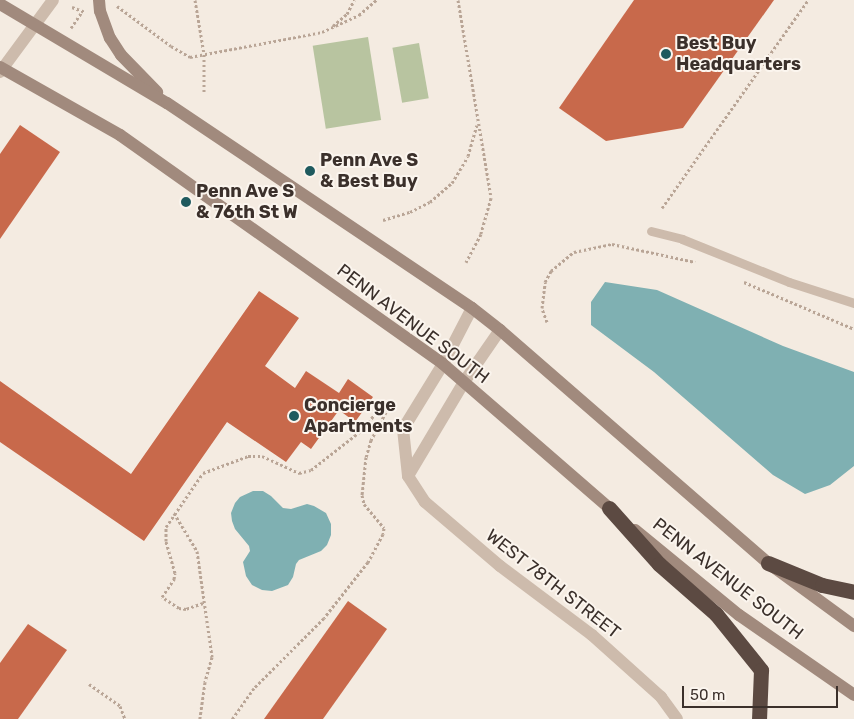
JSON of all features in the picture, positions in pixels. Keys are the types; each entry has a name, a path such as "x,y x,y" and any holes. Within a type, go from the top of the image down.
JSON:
{"highway":[{"path":"609,508 659,564 716,614 761,670 759,719"},
{"path":"768,563 822,585 854,592"}],"main road":[{"path":"99,0 100,11 110,38 121,54 167,103"},
{"name":"PENN AVENUE SOUTH","path":"0,4 167,103 472,308 500,330 768,563 854,626"},
{"name":"PENN AVENUE SOUTH","path":"1,69 120,135 443,364 609,508 739,615 854,696"}],"street":[{"path":"1,69 53,0"},
{"name":"WEST 78TH STREET","path":"472,308 443,364 403,429 408,476 425,502 500,566 592,635 661,697 677,719"},
{"path":"408,476 464,382 500,330"}],"lane":[{"path":"651,231 682,239 789,282 854,303"}],"path":[{"path":"117,0 115,4 127,15 190,57 278,41 330,28 359,15 376,0"},
{"path":"195,0 204,54 204,94"},
{"path":"330,28 347,14 354,0"},
{"path":"458,0 491,198 480,234 466,262"},
{"path":"662,208 808,0"},
{"path":"72,7 81,12 90,12"},
{"path":"71,29 81,12"},
{"path":"383,220 410,212 430,202 452,183 468,156 478,122"},
{"path":"547,322 542,308 545,282 550,271 574,252 612,244 703,264"},
{"path":"739,280 854,329"},
{"path":"203,603 186,609 179,608 162,597 174,579 175,573 166,541 166,527 203,472 248,456 262,456 299,473 311,470 362,430 380,408 386,412 371,440 366,457 362,494 364,504 384,528 383,534 368,562 324,618 254,688 232,719"},
{"path":"174,513 197,551 212,657 205,682 200,719"},
{"path":"89,684 120,706 125,719"}],"green space":[{"path":"368,37 381,120 326,129 313,46"},
{"path":"419,43 429,98 402,103 392,48"}],"water":[{"path":"605,282 657,290 783,346 854,372 854,466 830,485 805,494 773,475 654,372 591,325 591,302"},
{"path":"253,491 263,491 283,508 291,509 307,504 314,506 326,513 331,524 331,535 327,545 321,551 299,560 288,585 272,591 262,590 252,585 246,576 243,562 250,551 249,546 235,529 232,521 231,513 235,503 240,497"}],"building":[{"name":"Best Buy Headquarters","path":"634,0 774,0 683,128 606,141 559,108"},
{"path":"20,125 60,152 0,239 0,154"},
{"path":"259,291 299,318 265,366 295,388 306,371 339,393 348,379 373,397 355,422 339,410 311,449 301,442 286,462 227,422 144,541 0,442 0,381 131,474"},
{"path":"348,601 387,629 323,719 264,719"},
{"path":"28,624 67,650 18,719 0,719 0,663"}],"place":[{"name":"Best Buy Headquarters","path":"666,54"},
{"name":"Penn Ave S & Best Buy","path":"310,171"},
{"name":"Penn Ave S & 76th St W","path":"186,202"},
{"name":"Concierge Apartments","path":"294,416"}]}
